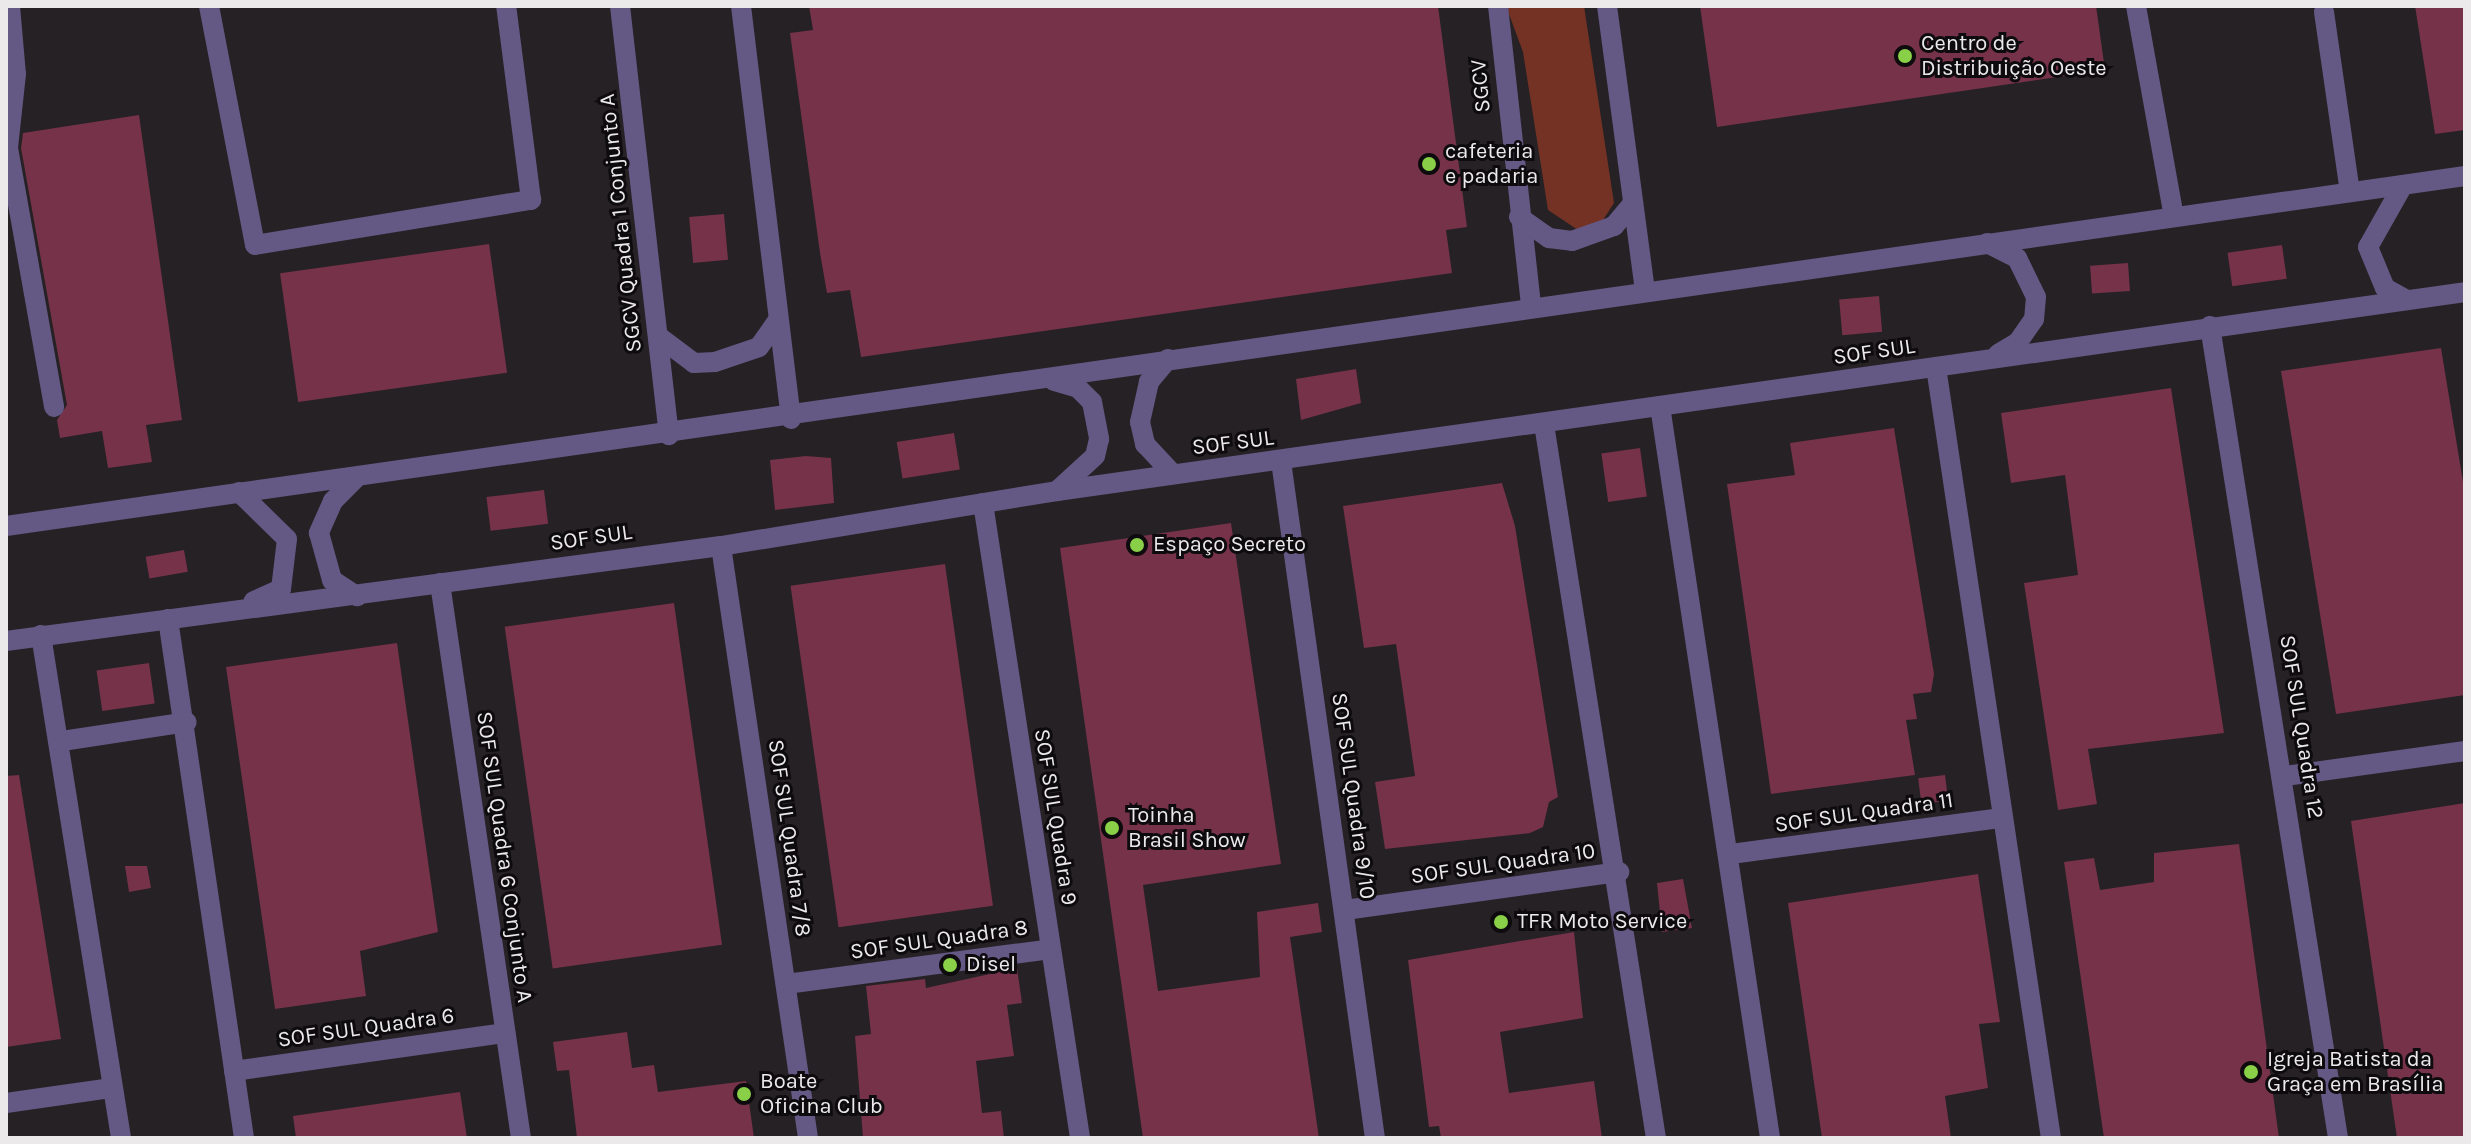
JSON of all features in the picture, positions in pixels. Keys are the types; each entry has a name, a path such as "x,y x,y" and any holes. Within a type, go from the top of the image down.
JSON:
{"street":[{"path":"10,6 16,74 8,148 54,407"},
{"path":"209,6 255,245 531,200 506,6"},
{"name":"SGCV Quadra 1 Conjunto A","path":"620,6 669,435"},
{"path":"741,6 791,419"},
{"name":"SGCV","path":"1498,6 1531,304"},
{"path":"1607,6 1645,291"},
{"path":"2136,6 2174,217"},
{"path":"2324,12 2350,192"},
{"path":"6,526 791,419 1531,304 1645,291 2465,176"},
{"path":"2403,185 2368,247 2385,288 2407,300"},
{"path":"1519,217 1549,238 1572,241 1614,226 1633,203"},
{"path":"1987,243 2017,258 2036,297 2034,319 2018,342 1991,358"},
{"name":"SOF SUL","path":"6,641 721,546 1173,474 2465,292"},
{"path":"658,336 694,363 715,362 759,347 778,320"},
{"name":"SOF SUL Quadra 12","path":"2210,326 2285,776 2338,1138"},
{"path":"1168,359 1149,382 1140,422 1150,452 1173,474"},
{"path":"1936,367 2051,1138"},
{"path":"1045,379 1078,388 1099,421 1095,456 1057,491"},
{"path":"1660,406 1731,854 1770,1138"},
{"path":"1544,424 1619,872 1656,1138"},
{"name":"SOF SUL Quadra 9/10","path":"1281,461 1375,1138"},
{"path":"356,478 333,501 319,533 332,580 357,596"},
{"path":"232,610 281,589 286,569 287,539 239,492"},
{"name":"SOF SUL Quadra 9","path":"983,503 1080,1138"},
{"name":"SOF SUL Quadra 7/8","path":"721,546 808,1138"},
{"name":"SOF SUL Quadra 6 Conjunto A","path":"440,583 521,1138"},
{"path":"168,619 187,722 244,1138"},
{"path":"41,635 62,741 121,1138"},
{"path":"62,741 187,722"},
{"path":"2285,776 2465,751"},
{"name":"SOF SUL Quadra 11","path":"1731,854 2002,818"},
{"name":"SOF SUL Quadra 10","path":"1345,910 1619,872"},
{"name":"SOF SUL Quadra 8","path":"786,984 1051,949"},
{"name":"SOF SUL Quadra 6","path":"234,1071 505,1033"},
{"path":"6,1103 112,1088"}],"shaded area":[{"path":"1506,6 1584,6 1614,203 1601,223 1578,230 1548,210 1523,52"}],"building":[{"path":"809,6 1438,6 1467,227 1446,230 1452,273 861,357 850,290 827,293 820,253 790,33 813,30"},
{"name":"Centro de Distribuição Oeste","path":"1700,6 2096,6 2105,70 1717,127"},
{"path":"2415,6 2465,6 2465,130 2435,134"},
{"path":"139,115 182,420 146,425 152,462 108,468 102,431 60,438 57,420 67,405 21,148 23,133"},
{"path":"724,214 728,260 693,263 689,217"},
{"path":"489,244 507,373 298,402 280,273"},
{"path":"2282,245 2287,279 2232,286 2228,253"},
{"path":"2128,263 2130,291 2092,294 2090,266"},
{"path":"1879,296 1882,332 1842,335 1839,299"},
{"path":"2441,348 2465,494 2465,695 2336,714 2281,371"},
{"path":"1356,369 1361,403 1301,420 1296,379"},
{"path":"2171,388 2224,733 2088,749 2097,804 2058,810 2024,583 2078,575 2065,475 2011,483 2001,413"},
{"path":"1894,428 1934,674 1931,692 1913,694 1917,719 1906,720 1915,775 1771,794 1727,484 1795,475 1790,443"},
{"path":"954,433 960,470 903,479 897,442"},
{"path":"1640,448 1647,497 1608,502 1601,453"},
{"path":"806,456 831,458 834,503 775,510 770,460"},
{"path":"1502,483 1515,526 1558,797 1549,802 1543,827 1530,833 1385,849 1375,782 1415,776 1396,644 1364,648 1343,506"},
{"path":"544,490 548,524 491,531 486,497"},
{"path":"1231,523 1281,864 1143,885 1158,991 1260,977 1257,912 1318,903 1322,932 1290,937 1319,1138 1143,1138 1060,548"},
{"path":"184,550 188,572 149,578 146,557"},
{"path":"945,564 993,906 839,927 791,586"},
{"path":"674,603 722,945 553,968 505,627"},
{"path":"397,643 438,932 360,951 366,996 275,1009 226,667"},
{"path":"149,663 155,704 102,711 97,670"},
{"path":"19,775 61,1039 6,1047 6,776"},
{"path":"1945,775 1948,801 1921,804 1918,778"},
{"path":"2465,803 2465,1138 2397,1138 2351,821"},
{"path":"2239,844 2279,1138 2104,1138 2064,862 2094,858 2100,890 2154,882 2154,853"},
{"path":"125,866 147,866 151,888 129,892"},
{"path":"1978,874 2000,1022 1979,1024 1988,1088 1945,1096 1951,1138 1822,1138 1788,903"},
{"path":"1683,879 1692,928 1662,932 1657,883"},
{"path":"1574,932 1583,1018 1500,1032 1509,1093 1594,1081 1602,1138 1441,1138 1439,1126 1429,1127 1408,960"},
{"path":"1017,968 1022,1003 1007,1005 1014,1056 976,1061 982,1113 1001,1111 1004,1138 863,1138 855,1036 871,1034 866,986 925,979 926,988"},
{"path":"627,1032 632,1068 654,1065 658,1092 746,1081 754,1138 577,1138 569,1070 557,1071 553,1042"},
{"path":"460,1092 467,1138 296,1138 293,1116"}],"place":[{"name":"Centro de Distribuição Oeste","path":"1905,56"},
{"name":"cafeteria e padaria","path":"1429,164"},
{"name":"Espaço Secreto","path":"1137,545"},
{"name":"Toinha Brasil Show","path":"1112,828"},
{"name":"TFR Moto Service","path":"1501,922"},
{"name":"Disel","path":"950,965"},
{"name":"Igreja Batista da Graça em Brasília","path":"2251,1072"},
{"name":"Boate Oficina Club","path":"744,1094"}]}
